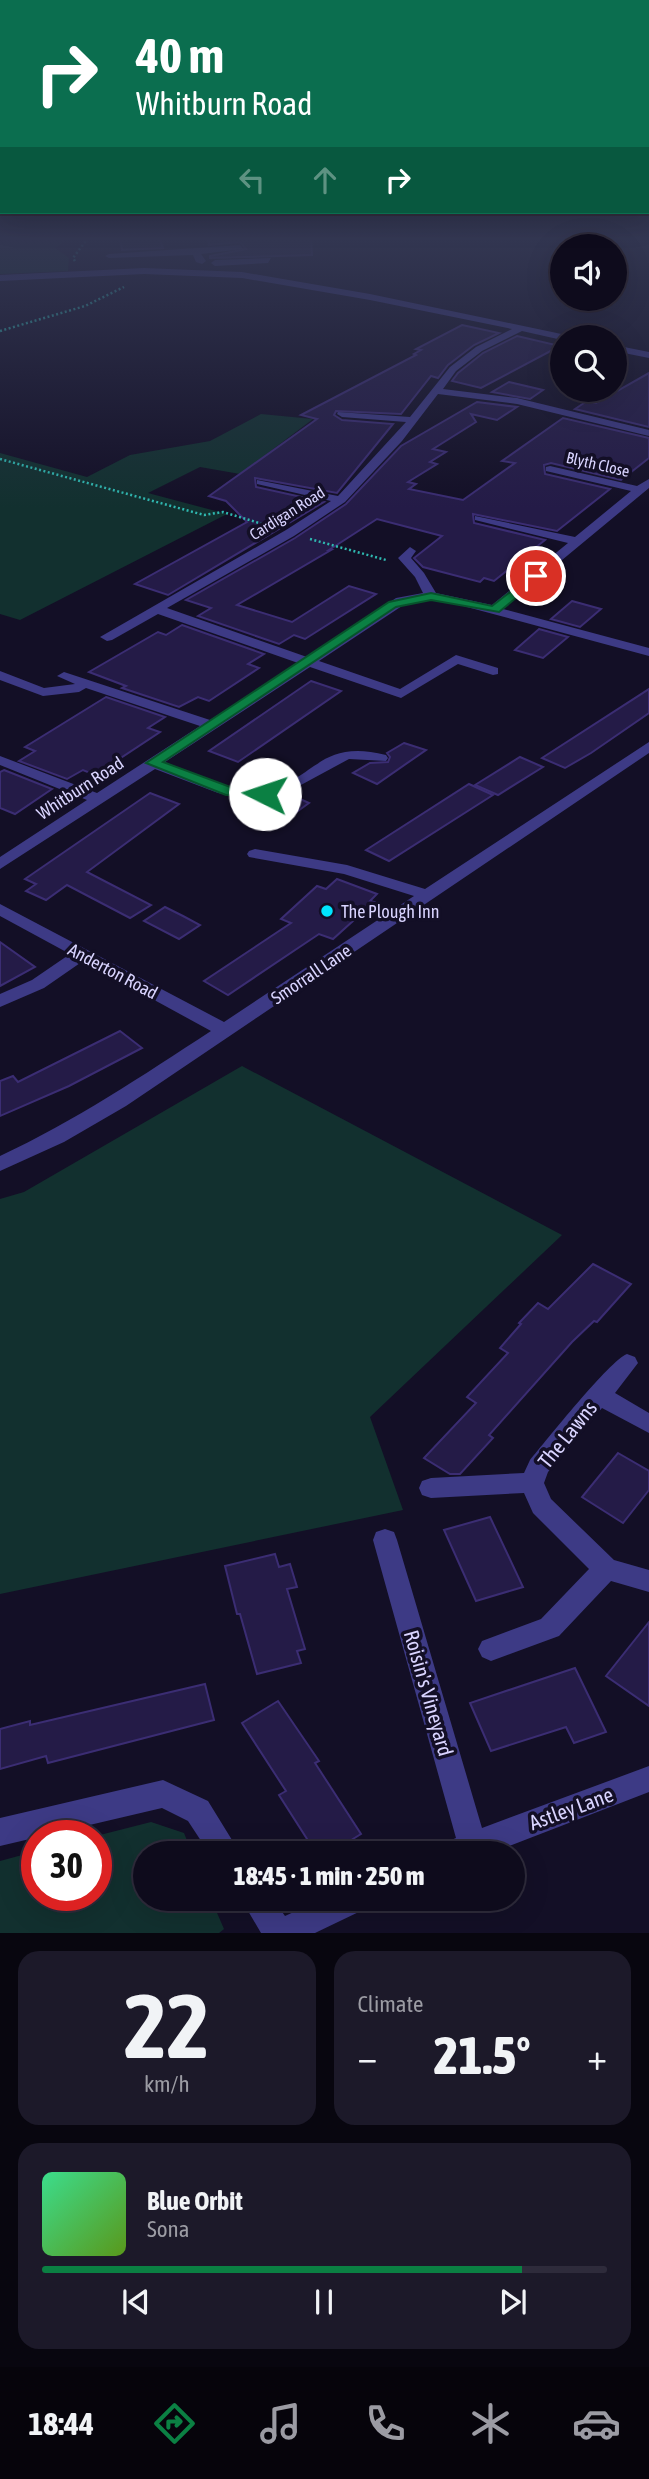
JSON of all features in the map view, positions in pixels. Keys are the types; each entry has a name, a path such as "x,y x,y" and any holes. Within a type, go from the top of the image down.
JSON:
{"street":[{"name":"Cardigan Road","path":"107,637 290,533 341,500 366,477 453,369 479,349 521,328"},
{"path":"522,328 550,334"},
{"path":"627,351 649,355"},
{"path":"435,391 517,401 649,433"},
{"path":"342,414 414,420"},
{"name":"Blyth Close","path":"550,469 644,486"},
{"path":"259,482 341,500"},
{"path":"494,610 644,486"},
{"path":"479,518 577,541"},
{"path":"411,551 404,558 431,596"},
{"name":"Whitburn Road","path":"0,864 393,604 431,596 494,610 649,652"},
{"path":"157,609 401,694 456,660 494,671"},
{"path":"0,675 43,692 83,685"},
{"path":"64,676 83,685 211,725"},
{"path":"66,699 83,685"},
{"name":"Smorrall Lane","path":"0,1164 57,1137 119,1101 649,746"},
{"path":"153,763 231,792 253,794 286,788 338,756 364,754 381,758"},
{"path":"0,760 98,799"},
{"path":"255,853 346,870 428,895"},
{"name":"Anderton Road","path":"2,914 226,1031"},
{"path":"0,1001 38,984 81,954"},
{"name":"The Lawns","path":"626,1363 538,1467 532,1483 542,1506 606,1569 649,1581"},
{"name":"The Lawns","path":"599,1395 649,1424"},
{"path":"431,1488 532,1483"},
{"name":"Roisin's Vineyard","path":"385,1540 461,1841"},
{"path":"491,1649 550,1629 606,1569"},
{"name":"Astley Lane","path":"484,1841 649,1779"},
{"path":"0,1832 163,1794 198,1811 218,1841"},
{"path":"264,1911 280,1933 329,1911"}],"path":[{"path":"0,459 204,515 223,512 414,569"}],"green space":[{"path":"261,414 313,419 240,474 200,467 148,493 227,514 20,620 0,614 0,453 87,477 130,455 210,441"},
{"path":"242,1066 562,1235 370,1417 403,1510 0,1594 0,1199 24,1192"},
{"path":"151,1822 184,1833 187,1841 133,1841 133,1911 216,1911 224,1929 219,1933 0,1933 0,1861 21,1855 21,1911 112,1911 112,1832"}],"building":[{"path":"456,328 477,328 499,333 474,345 448,365 438,378 431,376 401,414 336,411 334,415 342,420 393,424 337,493 255,478 256,487 324,502 168,595 135,584 247,522 226,501 209,496 317,419 301,415 416,355 414,354 421,350 416,349"},
{"path":"517,336 550,344 550,351 481,388 452,381 483,353"},
{"path":"649,373 649,427 575,409 586,402 627,402 627,385"},
{"path":"509,382 543,390 530,399 492,392"},
{"path":"477,402 517,407 497,420 471,414 476,422 433,449 446,452 430,462 437,464 408,482 416,484 409,489 463,500 515,463 502,461 563,418 649,438 649,458 621,480 551,463 544,465 545,474 610,489 557,531 473,514 474,523 545,540 494,581 484,578 480,582 423,567 414,558 442,536 377,519 331,550 237,605 292,622 349,586 376,594 305,639 294,635 279,644 198,616 211,608 186,600 295,538 346,504 401,446"},
{"path":"572,601 601,609 580,627 551,619"},
{"path":"182,625 264,654 248,664 259,668 209,701 198,697 179,707 122,688 126,686 89,672 158,632 166,635"},
{"path":"539,629 568,637 543,658 515,650"},
{"path":"311,681 341,691 238,762 209,751"},
{"path":"649,689 649,713 591,753 565,768 542,758"},
{"path":"106,697 165,717 148,728 160,732 95,775 83,770 67,779 19,761 35,751 25,747"},
{"path":"404,743 426,750 377,784 353,773 370,763 388,762 390,757 387,753"},
{"path":"520,757 543,767 498,795 475,785"},
{"path":"4,770 52,789 15,814 0,808 0,772"},
{"path":"469,784 493,795 389,861 366,850"},
{"path":"150,793 179,804 87,872 151,905 130,918 67,885 46,900 26,891 36,884 25,879"},
{"path":"289,794 309,803 277,826 255,817"},
{"path":"337,879 377,894 370,901 374,902 333,939 319,934 228,995 204,981 291,923 281,919 317,886 326,889"},
{"path":"165,907 200,925 179,939 144,921"},
{"path":"0,942 35,967 0,986"},
{"path":"120,1031 142,1048 69,1086 0,1116 0,1081 13,1076 18,1082"},
{"path":"593,1264 631,1284 597,1322 594,1321 572,1342 489,1435 493,1438 460,1474 450,1474 424,1458 476,1403 467,1397 508,1353 500,1348 521,1324 519,1323 538,1303 548,1309"},
{"path":"618,1453 649,1471 649,1490 623,1523 582,1497"},
{"path":"490,1517 523,1587 476,1601 444,1530"},
{"path":"275,1554 279,1567 290,1564 297,1587 287,1589 305,1649 297,1651 301,1663 257,1674 240,1614 237,1614 225,1566"},
{"path":"649,1622 649,1706 606,1676"},
{"path":"575,1668 606,1732 574,1743 566,1727 491,1751 470,1703"},
{"path":"205,1684 214,1720 48,1763 46,1756 0,1769 0,1729 30,1721 30,1725"},
{"path":"278,1701 319,1761 315,1763 361,1834 350,1841 308,1841 279,1795 286,1791 242,1723"}],"place":[{"name":"The Plough Inn","path":"327,911"}],"route":[{"path":"265,794 231,792 153,763 393,604 431,596 494,610 536,576"}]}
